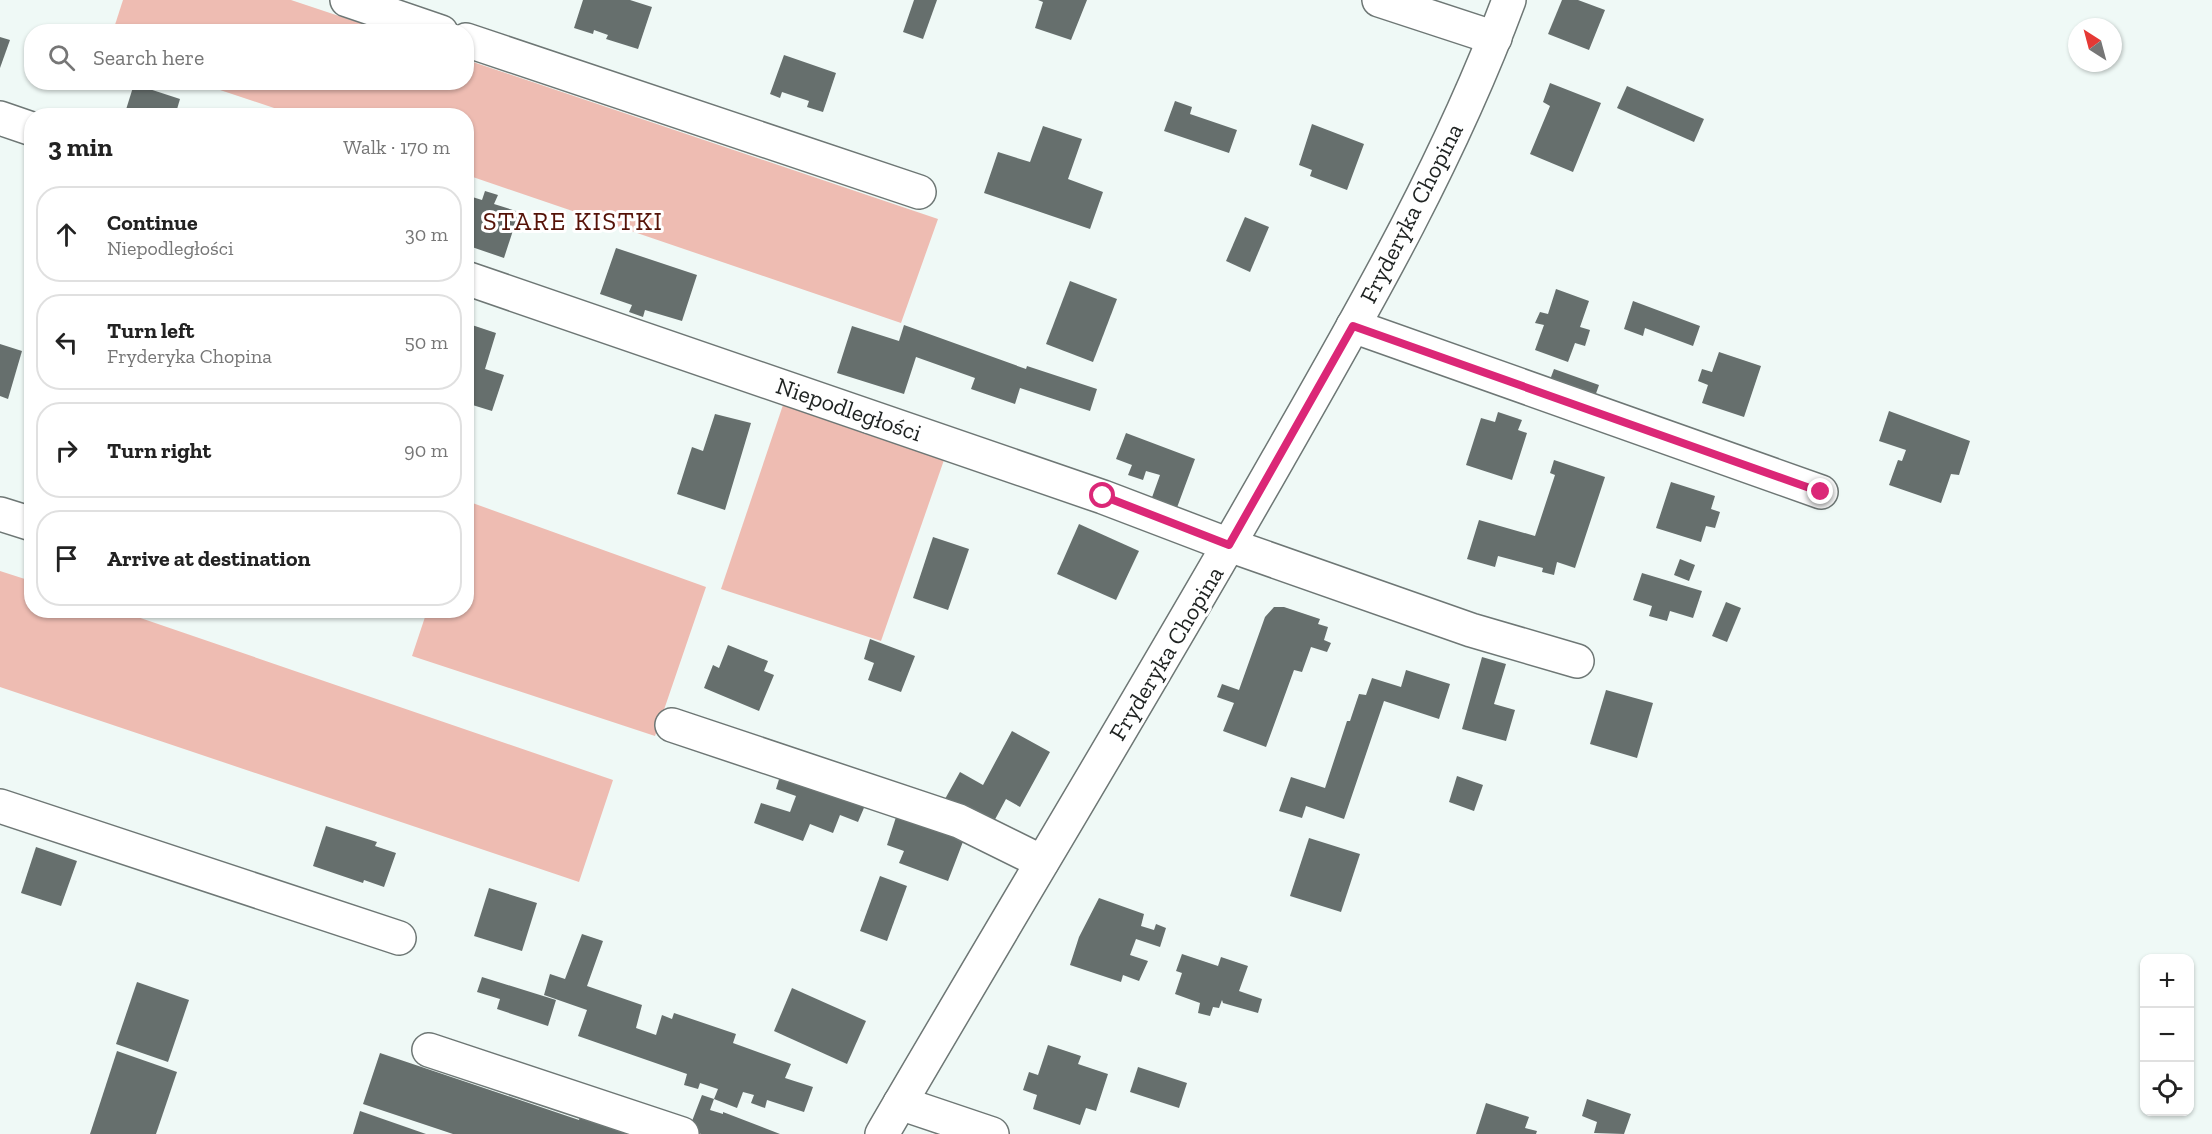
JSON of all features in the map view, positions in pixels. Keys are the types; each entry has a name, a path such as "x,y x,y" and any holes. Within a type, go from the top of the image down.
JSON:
{"street":[{"path":"347,0 418,24"},
{"path":"1379,0 1495,38"},
{"name":"Fryderyka Chopina","path":"882,1134 1229,545 1353,326 1426,193 1495,38 1509,0"},
{"path":"474,43 919,192"},
{"path":"0,118 24,126"},
{"name":"Niepodległości","path":"474,281 1103,496 1229,545 1471,630 1577,661"},
{"path":"1353,326 1821,492"},
{"path":"0,514 24,522"},
{"path":"672,725 959,821 1042,862"},
{"path":"0,806 399,938"},
{"path":"429,1050 682,1134"},
{"path":"900,1103 992,1134"}],"shaded area":[{"path":"123,0 291,0 363,24 115,24"},
{"path":"474,62 938,219 901,323 474,177 474,108 274,108 220,90 474,90"},
{"path":"783,405 944,460 881,641 721,589"},
{"path":"474,504 706,587 655,736 412,656 425,618 474,618"},
{"path":"0,571 24,579 24,618 140,618 613,780 579,882 0,687"}],"building":[{"path":"583,0 630,0 652,7 638,49 606,39 608,35 594,30 593,34 574,28"},
{"path":"914,0 937,0 923,39 903,32"},
{"path":"1038,0 1087,0 1071,40 1035,28 1043,2"},
{"path":"1562,0 1578,0 1605,10 1589,50 1548,34"},
{"path":"0,37 10,40 0,68"},
{"path":"784,55 836,73 823,112 807,107 809,101 782,92 780,98 770,94"},
{"path":"1550,83 1601,103 1573,172 1530,154 1550,106 1543,102"},
{"path":"1627,86 1704,119 1694,142 1617,108"},
{"path":"132,90 152,90 180,99 177,108 126,108"},
{"path":"1175,101 1192,107 1190,114 1237,130 1229,153 1164,131"},
{"path":"1312,124 1364,144 1347,190 1310,176 1312,170 1299,165"},
{"path":"1043,126 1082,139 1068,179 1103,192 1090,229 984,193 998,152 1030,162"},
{"path":"485,191 498,195 494,204 519,212 504,258 474,248 474,198 482,200"},
{"path":"1245,217 1269,227 1250,272 1226,261"},
{"path":"616,248 697,275 682,321 645,310 643,317 629,312 632,305 600,294"},
{"path":"1070,281 1117,299 1093,362 1046,344"},
{"path":"1556,289 1589,301 1580,327 1590,330 1585,346 1575,343 1568,362 1535,350 1544,325 1535,323 1540,312 1548,314"},
{"path":"1633,301 1700,326 1693,346 1645,328 1643,336 1624,329"},
{"path":"904,325 1026,369 1027,366 1097,389 1090,411 1020,388 1015,404 971,389 975,378 916,357 904,394 837,373 852,326 899,341"},
{"path":"474,326 496,333 485,369 504,375 492,411 474,405"},
{"path":"0,344 22,351 8,399 0,396"},
{"path":"1719,352 1761,366 1744,417 1702,403 1708,385 1698,381 1702,369 1712,372"},
{"path":"1554,369 1599,385 1593,402 1548,385"},
{"path":"1889,411 1970,441 1959,475 1951,474 1941,503 1889,485 1898,460 1902,461 1906,450 1879,441"},
{"path":"1498,412 1522,420 1518,430 1527,433 1512,480 1466,465 1481,418 1495,422"},
{"path":"715,414 751,423 725,510 677,494 692,447 703,451"},
{"path":"1126,433 1195,459 1175,513 1150,503 1160,475 1146,471 1143,480 1128,475 1132,465 1116,459"},
{"path":"1554,460 1605,477 1575,568 1557,562 1554,575 1542,572 1543,568 1498,556 1495,567 1467,559 1479,520 1535,536 1555,475 1550,473"},
{"path":"1671,482 1715,496 1711,509 1720,512 1715,528 1706,526 1701,542 1656,528"},
{"path":"1079,524 1139,551 1116,600 1057,574"},
{"path":"933,537 969,549 948,610 913,598"},
{"path":"1680,559 1695,565 1689,581 1674,575"},
{"path":"1642,573 1702,591 1693,618 1670,611 1667,621 1649,616 1652,606 1633,600"},
{"path":"1726,602 1741,608 1727,642 1712,636"},
{"path":"1274,607 1284,607 1320,619 1318,624 1328,627 1324,640 1331,643 1327,652 1311,647 1302,672 1294,670 1266,747 1223,731 1234,703 1217,697 1222,684 1239,690 1265,617"},
{"path":"870,639 915,656 901,692 868,680 874,663 864,659"},
{"path":"728,645 768,661 764,671 774,675 759,711 704,688 713,665 719,668"},
{"path":"1482,657 1506,664 1494,704 1515,710 1506,741 1462,729"},
{"path":"1406,670 1450,684 1439,719 1384,701 1344,819 1306,806 1302,818 1279,811 1291,777 1325,788 1347,721 1350,721 1359,694 1366,695 1372,678 1401,687"},
{"path":"1606,690 1653,703 1637,758 1590,744"},
{"path":"1012,731 1050,752 1020,807 1006,799 992,825 945,799 960,772 983,785"},
{"path":"781,773 866,803 858,822 840,815 833,833 810,824 803,841 754,823 761,803 790,812 796,796 776,789"},
{"path":"1457,776 1483,785 1474,811 1449,802"},
{"path":"897,814 964,839 948,881 899,863 904,851 887,845"},
{"path":"326,826 377,842 375,846 396,853 384,887 364,880 363,883 313,866"},
{"path":"1309,838 1360,854 1341,912 1290,896"},
{"path":"36,847 77,861 61,906 21,893"},
{"path":"880,876 907,886 887,941 860,931"},
{"path":"489,888 537,903 522,951 474,936"},
{"path":"1099,898 1144,914 1141,926 1154,930 1156,924 1166,928 1160,947 1136,939 1130,955 1148,961 1139,981 1123,975 1121,982 1070,965 1079,937"},
{"path":"582,934 603,941 587,986 642,1005 636,1028 656,1035 662,1015 672,1019 674,1013 736,1034 733,1043 791,1064 785,1078 813,1087 804,1112 767,1100 765,1108 751,1103 754,1095 743,1092 737,1108 714,1099 718,1089 700,1083 698,1089 684,1085 687,1074 578,1036 587,1010 544,995 550,974 565,979"},
{"path":"1182,954 1218,966 1221,957 1248,966 1239,991 1262,999 1258,1013 1223,1003 1222,1000 1219,1008 1213,1007 1210,1016 1198,1013 1200,1003 1175,994 1182,973 1176,971"},
{"path":"482,977 556,1000 548,1026 497,1009 500,999 477,992"},
{"path":"137,982 189,1000 168,1062 116,1044"},
{"path":"792,988 866,1021 847,1064 774,1031"},
{"path":"1048,1045 1081,1056 1078,1064 1108,1074 1096,1111 1086,1108 1080,1125 1033,1109 1037,1095 1023,1090 1029,1072 1038,1075"},
{"path":"117,1051 177,1072 156,1134 90,1134"},
{"path":"380,1053 579,1120 582,1109 653,1134 453,1134 363,1104"},
{"path":"1138,1067 1187,1083 1179,1108 1130,1092"},
{"path":"702,1095 714,1099 710,1110 723,1114 723,1112 780,1134 701,1134 689,1129"},
{"path":"1587,1099 1631,1114 1624,1134 1594,1133 1597,1122 1582,1116"},
{"path":"1486,1103 1529,1117 1525,1128 1537,1131 1536,1134 1476,1134"},
{"path":"360,1111 426,1134 353,1134"}],"district":[{"name":"STARE KISTKI","path":"573,221"}],"route":[{"path":"1103,496 1229,545 1353,326 1380,338 1821,492"}]}
